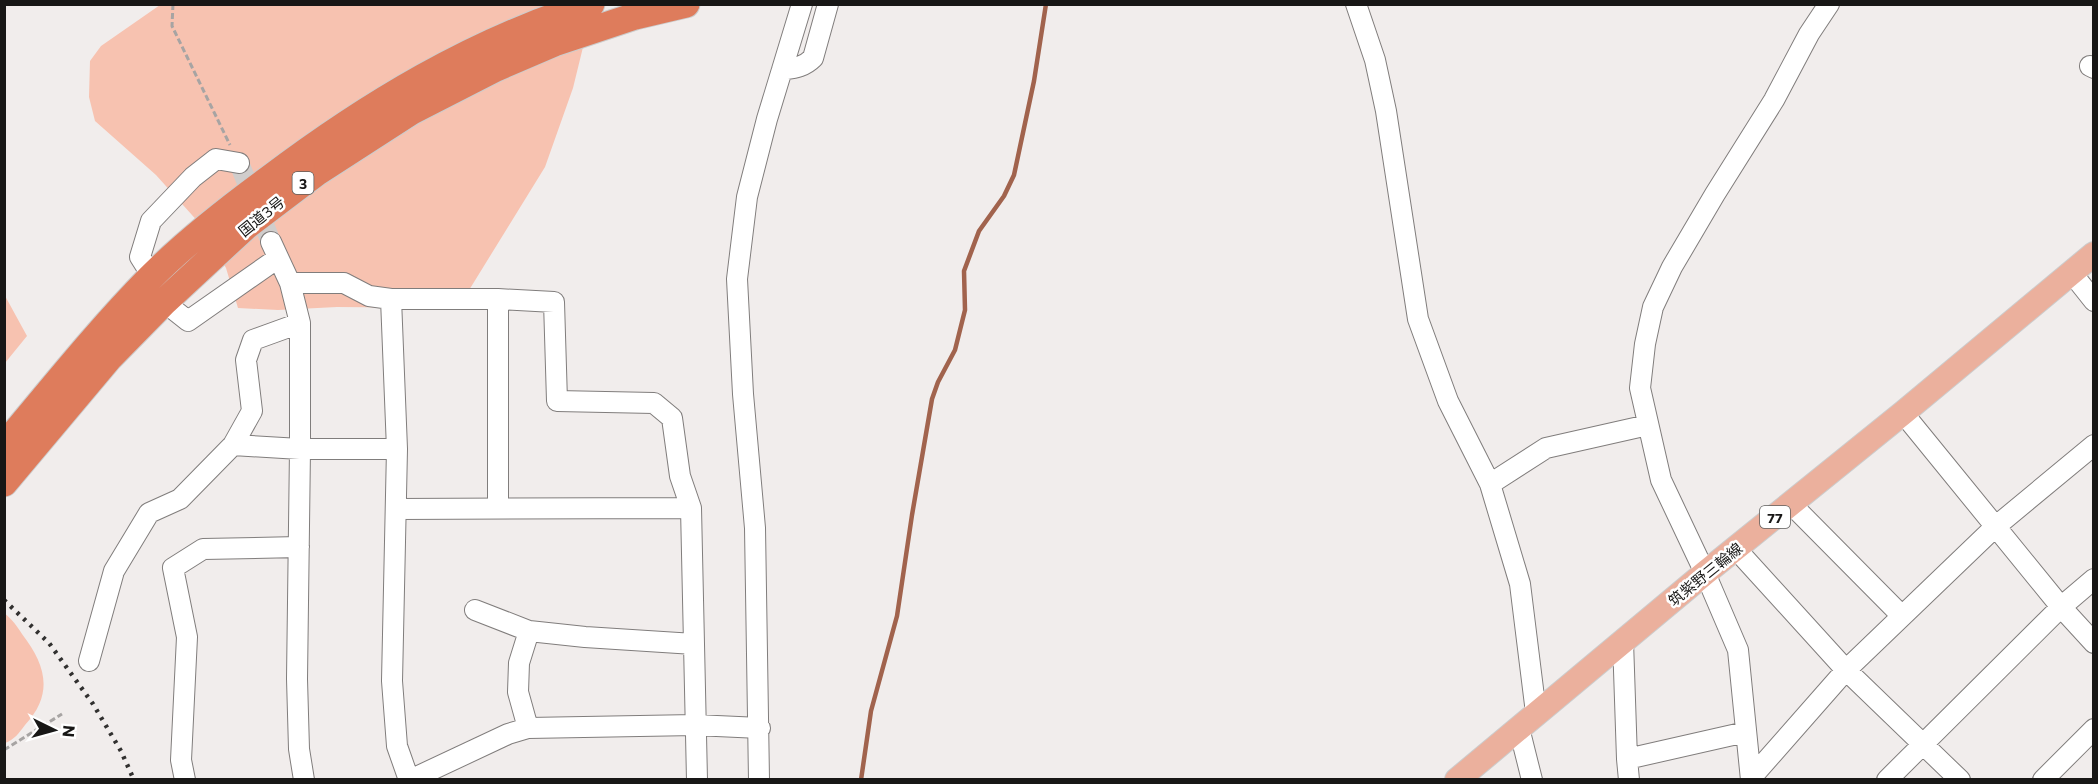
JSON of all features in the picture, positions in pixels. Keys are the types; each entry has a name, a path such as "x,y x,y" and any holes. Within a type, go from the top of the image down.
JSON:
{"highway":[{"name":"国道3号","path":"4,446 93,339 152,276 230,207 304,152 402,88 484,45 553,16 591,4"},
{"name":"国道3号","path":"4,483 109,357 164,302 246,227 315,173 412,111 496,68 554,43 635,16 686,4"}],"main road":[{"name":"筑紫野三輪線","path":"1457,780 2094,254"}],"street":[{"path":"759,780 760,728 755,528 743,394 737,279 747,197 767,119 802,4"},
{"path":"783,70 799,68 813,58 828,4"},
{"path":"1356,4 1375,60 1386,111 1418,319 1448,401 1490,484 1520,584 1532,780"},
{"path":"1751,779 1738,650 1661,480 1640,388 1653,307 1672,267 1714,194 1774,100 1809,34 1829,4"},
{"path":"152,276 140,256 151,221 193,177 216,159 239,163"},
{"path":"164,302 188,321 274,250 290,284 300,324 297,679 299,749 304,780"},
{"path":"2070,272 2094,301"},
{"path":"290,284 344,284 369,296 391,299 498,299 554,302 557,401 654,403 672,418 680,476 691,508 697,780"},
{"path":"391,299 398,509 392,681 397,746 409,780 508,734 528,728 696,725 760,728"},
{"path":"498,299 498,508"},
{"path":"89,661 114,571 149,513 180,499 233,445 252,411 246,360 253,340 300,324"},
{"path":"1903,413 2061,607 2094,643"},
{"path":"1490,484 1546,448 1648,425"},
{"path":"233,445 300,449 397,449"},
{"path":"1751,779 1846,670 1995,527 2094,445"},
{"path":"1791,504 1902,616"},
{"path":"398,509 691,508"},
{"path":"185,780 181,760 187,637 173,568 203,549 299,547"},
{"path":"1736,549 1846,670 1960,780"},
{"path":"1887,780 2061,607 2094,579"},
{"path":"475,610 529,631 694,644"},
{"path":"528,728 518,692 518,673 529,631"},
{"path":"1623,641 1629,780"},
{"path":"1627,759 1746,732"},
{"path":"2043,780 2091,736"}],"path":[{"path":"173,4 172,26 239,163"},
{"path":"4,750 62,714"}],"shaded area":[{"path":"160,5 580,5 585,39 573,88 545,167 458,308 337,307 278,310 238,308 226,268 201,225 156,175 95,121 89,97 90,61 101,46"},
{"path":"4,294 27,336 5,363 4,363"},
{"path":"4,613 14,623 37,657 43,680 40,702 34,713 16,736 5,743"}],"waterway":[{"path":"861,780 871,711 897,616 932,399 955,350 965,310 964,271 979,231 1004,196 1014,175 1034,81 1046,4"}],"tunnel":[{"path":"239,163 271,242"}],"railway":[{"path":"4,600 49,643 93,704 121,751 134,780"}]}
